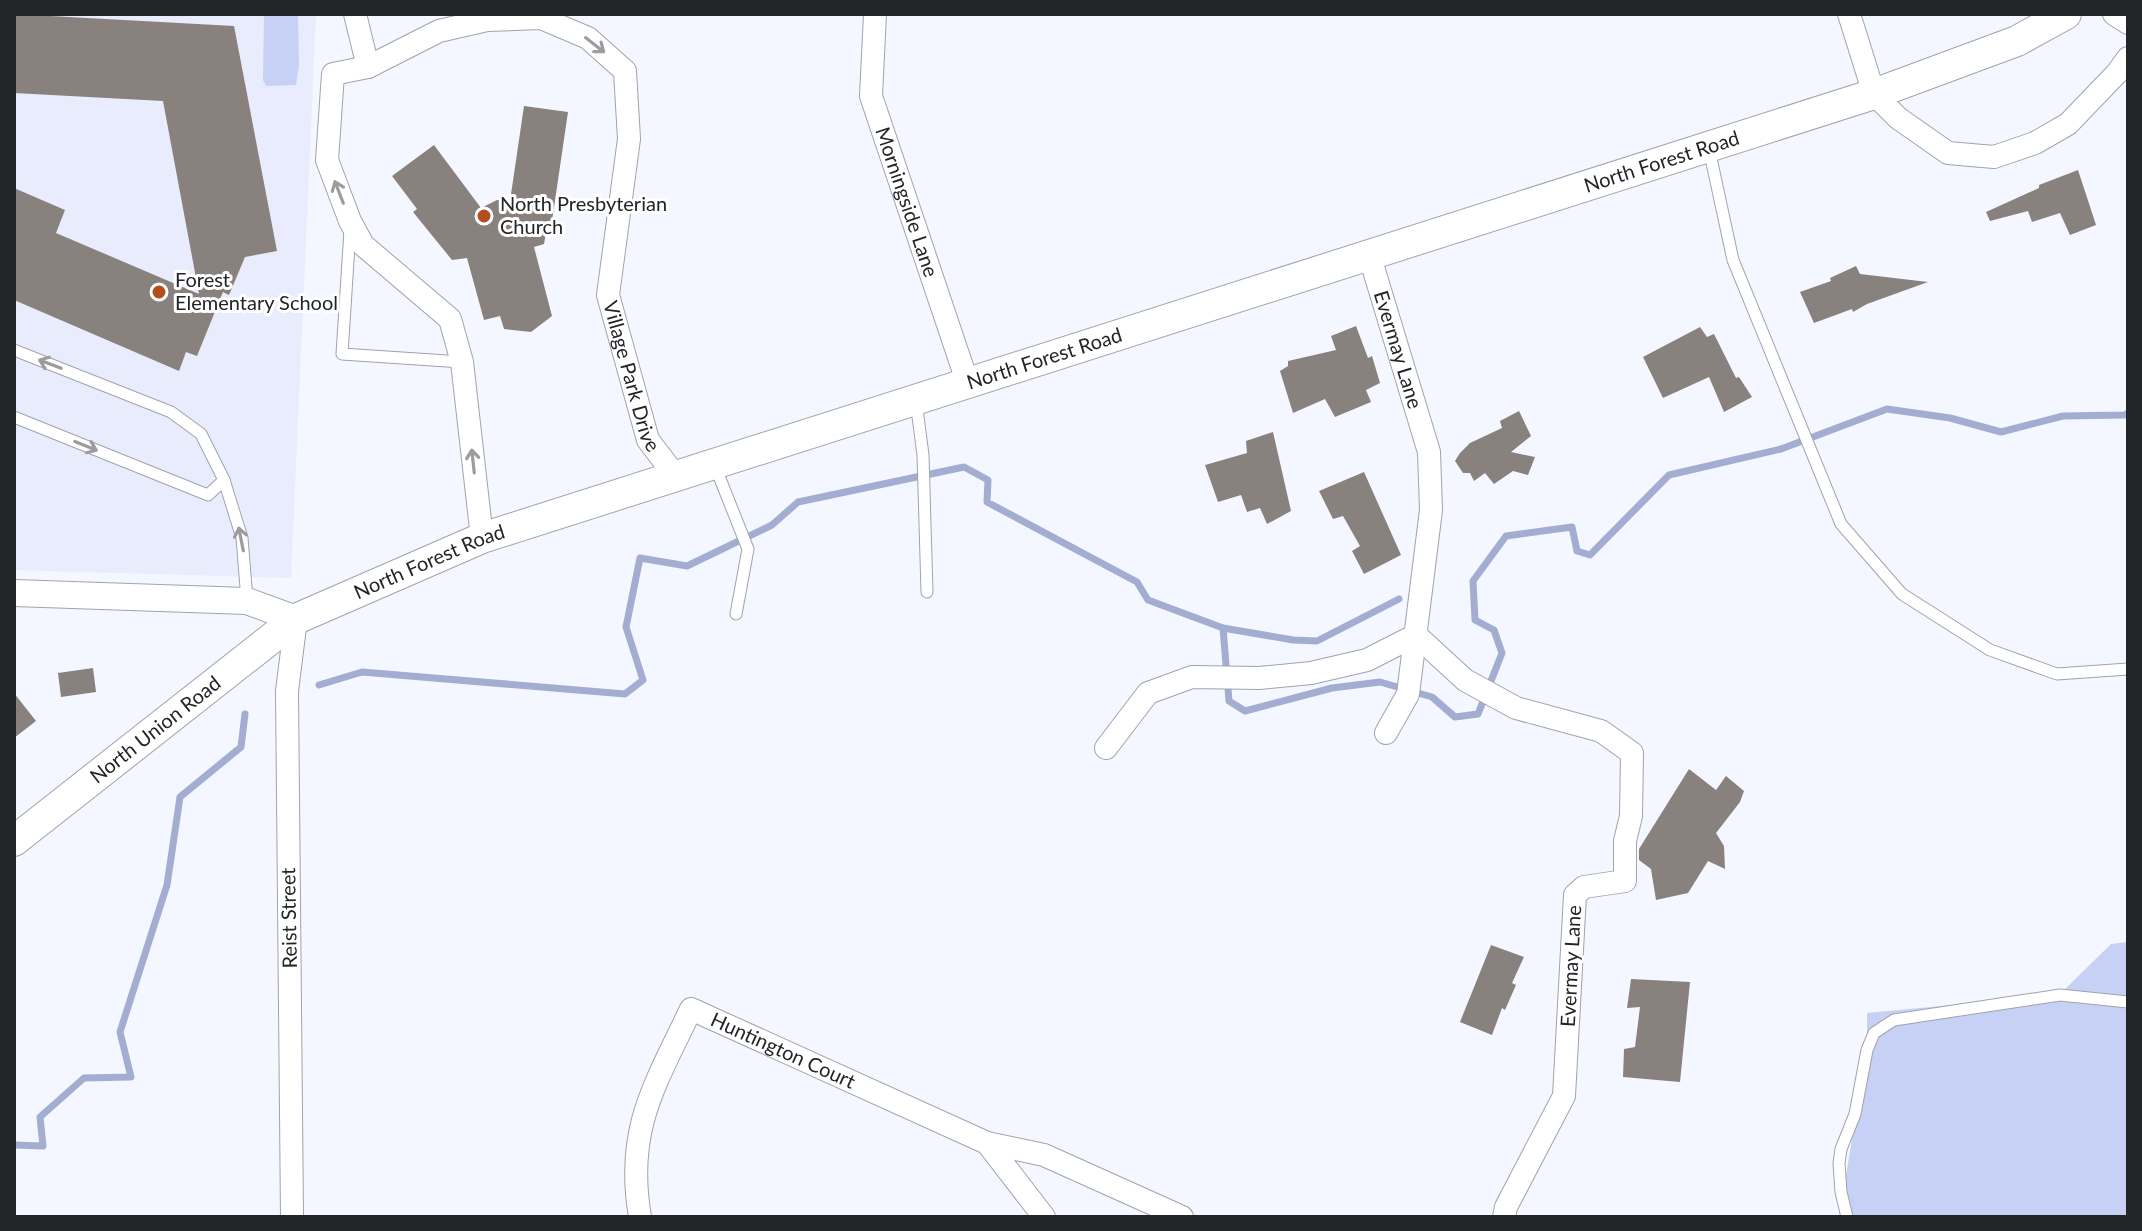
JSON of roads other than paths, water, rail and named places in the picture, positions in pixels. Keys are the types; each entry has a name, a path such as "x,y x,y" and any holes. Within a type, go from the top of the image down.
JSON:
{"main road":[{"name":"North Forest Road","path":"296,619 482,538 715,466 1369,254 1709,149 1874,94 2017,41 2066,14"},
{"name":"North Union Road","path":"14,841 296,619"}],"street":[{"path":"355,14 368,67"},
{"name":"Morningside Lane","path":"875,14 871,96 968,384"},
{"path":"1849,14 1874,94 1898,118 1948,153 1994,157 2035,143 2068,124 2128,58"},
{"path":"2114,14 2128,23"},
{"name":"Village Park Drive","path":"482,538 462,362 450,319 363,245 350,221 327,160 333,74 368,67 439,31 487,20 541,18 588,38 625,71 629,139 608,295 648,440 677,478"},
{"name":"Evermay Lane","path":"1369,254 1429,452 1431,510 1408,694 1386,733"},
{"path":"14,593 247,601 296,619"},
{"name":"Reist Street","path":"292,1217 287,691 296,619"},
{"path":"1106,748 1148,693 1192,677 1259,678 1311,673 1367,660 1416,635"},
{"name":"Evermay Lane","path":"1416,635 1465,680 1516,708 1601,731 1632,753 1631,816 1625,841 1625,881 1584,887 1575,895 1564,1096 1506,1207 1504,1217"},
{"name":"Huntington Court","path":"640,1217 636,1193 639,1126 652,1090 691,1009 987,1143 1044,1155 1182,1217"},
{"name":"Huntington Court","path":"987,1143 1044,1217"}],"lane":[{"path":"1709,149 1733,260 1841,524 1902,594 1990,650 2057,674 2128,669"},
{"path":"350,221 342,354 462,362"},
{"path":"14,350 171,412 201,434 224,480 242,538 247,601"},
{"path":"916,401 923,455 927,592"},
{"path":"14,417 208,495 224,480"},
{"path":"715,466 748,549 736,614"},
{"path":"1847,1217 1841,1192 1841,1149 1855,1114 1867,1050 1874,1033 1894,1020 2060,995 2128,1002"}],"waterway":[{"path":"319,685 362,672 625,694 643,680 626,627 640,558 687,566 772,525 798,502 964,467 988,480 987,502 1137,582 1148,600 1223,628 1229,701 1245,711 1332,688 1380,682 1432,697 1455,717 1478,714 1502,653 1494,630 1475,620 1473,581 1506,536 1572,527 1577,551 1590,555 1669,475 1781,449 1887,409 1950,418 2001,432 2063,416 2128,413"},
{"path":"1223,628 1317,641 1399,599"},
{"path":"14,1145 43,1146 40,1117 84,1078 131,1077 120,1032 167,885 180,797 241,747 245,714"}],"place":[{"name":"North Presbyterian Church","path":"484,216"},
{"name":"Forest Elementary School","path":"159,292"}]}
